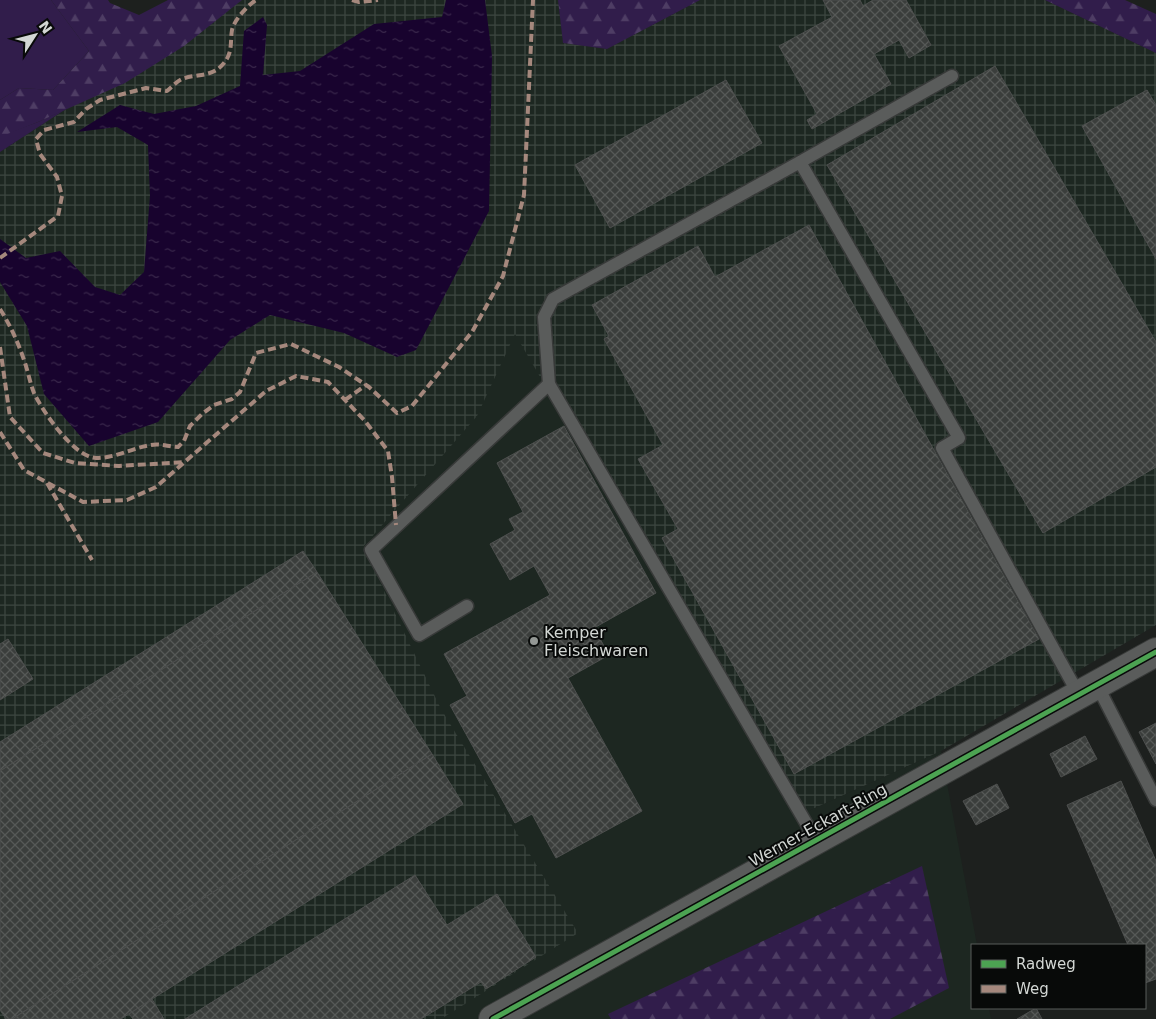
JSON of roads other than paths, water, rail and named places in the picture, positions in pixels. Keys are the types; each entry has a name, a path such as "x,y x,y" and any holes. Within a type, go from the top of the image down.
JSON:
{"street":[{"name":"Werner-Eckart-Ring","path":"493,1019 1156,652"}],"lane":[{"path":"816,840 549,384 544,317 553,299 952,76"},
{"path":"800,162 958,438 942,448 1156,800"},
{"path":"467,606 419,635 371,550 549,384"}],"water":[{"path":"446,0 485,0 492,56 489,211 416,350 397,357 344,333 270,315 230,340 158,422 89,446 44,394 27,326 0,282 0,239 26,258 60,251 95,287 120,295 144,272 150,196 148,145 117,127 77,132 120,105 154,114 196,106 240,86 244,31 263,17 267,25 263,75 300,71 374,24 442,17"}],"place":[{"name":"Kemper Fleischwaren","path":"534,641"}]}
